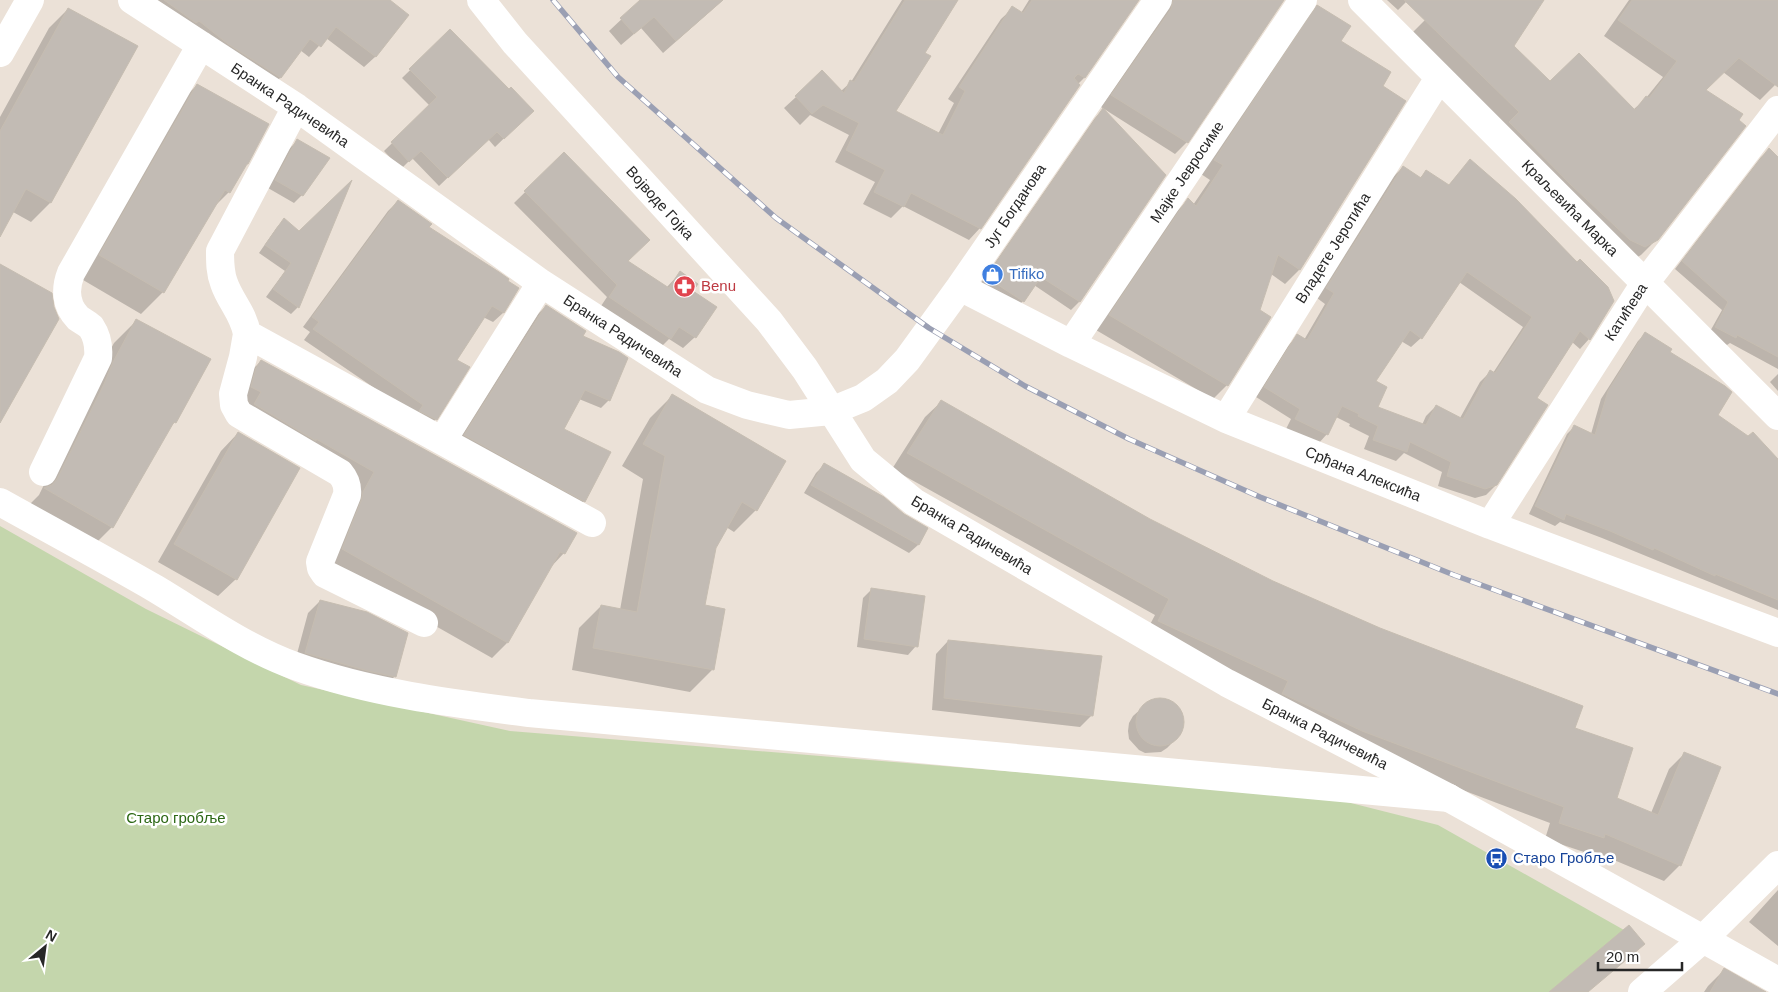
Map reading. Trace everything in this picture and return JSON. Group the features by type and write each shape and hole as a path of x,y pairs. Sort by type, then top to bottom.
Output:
{"street":[{"path":"0,53 30,0"},
{"name":"Бранка Радичевића","path":"132,0 296,106 541,283 707,390 747,405 789,415 831,411 863,460 914,502 1227,683 1449,798 1778,981"},
{"name":"Војводе Гојка","path":"481,0 515,43 769,321 805,369 831,411"},
{"name":"Југ Богданова","path":"831,411 862,398 886,381 908,360 1158,0"},
{"name":"Мајке Јевросиме","path":"1071,344 1303,0"},
{"name":"Краљевића Марка","path":"1362,0 1778,416"},
{"path":"43,472 98,358 97,342 94,333 90,326 77,317 71,308 66,286 71,273 201,45"},
{"name":"Владете Јеротића","path":"1226,418 1439,78"},
{"path":"296,106 220,251 220,267 223,282 245,324 247,334 233,394 234,405 239,414 340,473 346,482 347,495 323,555 321,568 326,574 424,623"},
{"name":"Катићева","path":"1490,525 1644,283 1778,110"},
{"path":"442,441 541,283"},
{"name":"Срђана Алексића","path":"960,287 1071,344 1226,418 1490,525 1778,633"},
{"path":"247,334 592,523"},
{"path":"0,502 154,588 257,650 295,666 352,684 438,702 528,713 1449,798"},
{"path":"1642,992 1702,939 1778,864"}],"green space":[{"name":"Старо гробље","path":"0,526 146,609 301,685 510,731 1327,797 1438,825 1624,930 1555,992 0,992"}],"building":[{"path":"164,0 390,0 409,15 376,57 336,27 321,47 310,39 281,78 228,44 199,21 196,23"},
{"path":"640,0 723,0 676,41 654,17 634,34 620,18"},
{"path":"905,0 958,0 925,53 931,56 896,111 943,135 965,91 959,87 1012,6 1023,13 1032,0 1139,0 1085,78 1078,74 1074,78 1080,85 981,229 911,193 904,207 874,192 885,170 846,150 859,123 823,105 812,114 795,96 822,70 844,93 850,80 854,82"},
{"path":"1173,0 1284,0 1188,143 1111,95 1171,9"},
{"path":"1404,0 1544,0 1514,46 1550,81 1579,53 1635,110 1646,96 1649,98 1677,61 1618,20 1632,0 1778,0 1778,87 1739,58 1706,90 1743,114 1739,120 1746,126 1658,240 1645,247 1630,240 1572,186 1509,122 1519,112"},
{"path":"1317,5 1351,26 1341,41 1391,72 1383,86 1406,101 1300,270 1278,255 1260,310 1271,317 1228,386 1109,315 1188,198 1196,206 1223,165 1214,160"},
{"path":"68,8 138,46 51,203 26,189 0,237 0,131"},
{"path":"450,29 509,89 511,87 534,111 504,139 497,132 448,178 421,151 409,162 391,142 437,97 409,69"},
{"path":"197,84 269,124 230,193 225,190 164,293 99,255"},
{"path":"1103,108 1166,175 1080,302 1041,277 1024,302 986,277"},
{"path":"297,139 330,158 303,196 275,180"},
{"path":"1769,148 1778,157 1778,357 1737,335 1736,338 1715,327 1728,302 1682,261"},
{"path":"564,152 650,240 628,261 669,288 680,271 698,284 693,291 717,307 696,338 679,327 671,339 609,297 617,285 524,191"},
{"path":"1470,159 1516,199 1577,262 1580,259 1608,287 1614,301 1590,340 1580,331 1537,398 1548,405 1497,485 1485,489 1447,476 1451,462 1410,442 1407,452 1373,440 1378,426 1342,406 1328,435 1295,419 1300,409 1264,387 1297,334 1307,340 1334,293 1326,288 1403,166 1421,178 1426,170 1449,185","holes":["1467,272 1532,317 1495,373 1490,370 1463,419 1436,405 1426,425 1378,407 1387,387 1376,381 1410,330 1422,339"]},
{"path":"352,180 299,308 273,289 291,263 265,245 284,218 299,231"},
{"path":"398,200 432,224 429,227 499,272 519,288 504,313 492,306 457,360 470,367 437,420 419,411 423,405 313,329 319,322 312,317"},
{"path":"0,264 52,293 54,307 59,319 0,423"},
{"path":"546,305 586,331 583,336 628,358 610,401 585,390 564,429 611,452 585,502 464,435"},
{"path":"136,319 211,359 176,423 174,422 113,528 44,488 52,485 57,479 113,362"},
{"path":"1645,332 1672,349 1670,352 1732,392 1718,415 1748,436 1753,432 1778,459 1778,600 1715,574 1715,576 1654,548 1653,550 1566,514 1564,520 1535,506 1574,425 1595,435 1608,391"},
{"path":"261,360 577,533 565,554 560,552 508,643 342,549 363,492 374,472 316,439 316,441 254,404 261,392 251,387 256,368"},
{"path":"672,394 786,461 757,511 742,502 716,548 705,605 725,609 714,670 593,648 601,605 637,612 665,456 643,444"},
{"path":"941,400 1150,519 1273,581 1380,628 1583,706 1575,728 1633,748 1617,798 1658,815 1684,752 1721,767 1681,866 1605,834 1604,838 1559,823 1564,807 1362,731 1282,694 1288,681 1158,621 1169,599 907,453"},
{"path":"238,432 300,468 237,580 174,544"},
{"path":"824,463 884,497 904,514 928,528 919,545 811,485"},
{"path":"871,588 925,596 918,647 864,639"},
{"path":"320,600 367,612 408,633 396,677 305,653"},
{"path":"948,640 1102,656 1093,716 944,698"},
{"path":"1155,698 1165,698 1174,702 1180,708 1184,722 1180,736 1174,742 1165,746 1155,746 1146,742 1140,736 1136,727 1136,717 1140,708 1146,702"},
{"path":"1629,925 1645,944 1588,992 1549,992"},
{"path":"1724,968 1766,992 1710,992"}],"railway":[{"path":"553,0 618,77 776,218 929,328 1025,386 1129,439 1260,497 1454,575 1778,694"}],"place":[{"name":"Tifiko","path":"993,274"},
{"name":"Benu","path":"685,286"},
{"name":"Старо Гробље","path":"1497,858"}]}
